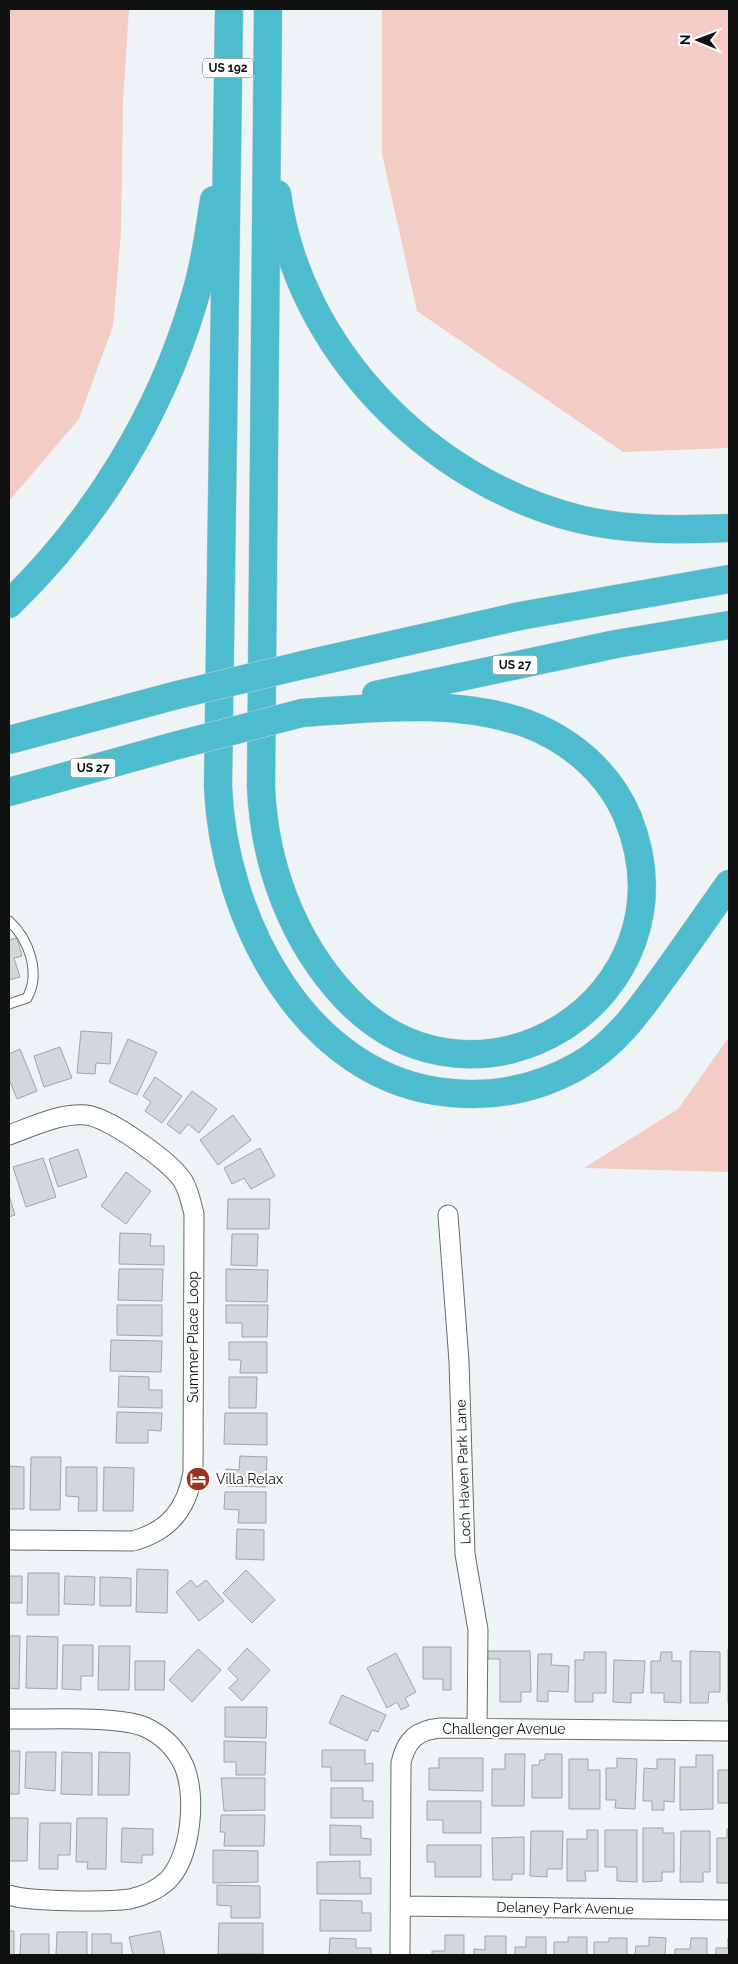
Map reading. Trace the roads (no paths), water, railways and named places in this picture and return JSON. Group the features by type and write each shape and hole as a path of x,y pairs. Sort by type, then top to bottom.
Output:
{"highway":[{"name":"US 192","path":"227,127 229,9"},
{"name":"US 192","path":"267,60 268,9"},
{"path":"267,60 279,205 295,265 322,322 340,352 359,378 382,404 435,451 461,470 516,498 548,510 579,519 637,528 665,530 729,528"},
{"path":"267,60 261,786 266,835 279,886 303,938 334,986 374,1023 412,1045 450,1054 468,1055 505,1052 525,1047 560,1031 594,1004 609,987 622,965 633,940 640,912 642,885 640,859 634,833 624,809 611,788 593,766 575,749 552,735 510,719 471,710 406,707 302,713"},
{"path":"9,604 69,538 101,494 131,447 160,390 184,330 194,298 227,127"},
{"path":"227,127 219,804 228,860 239,898 258,944 279,979 304,1012 327,1036 362,1064 386,1077 410,1086 446,1093 490,1094 513,1090 558,1076 580,1065 602,1049 645,1002 729,884"},
{"path":"9,740 177,695 520,616 729,579"},
{"name":"US 27","path":"9,792 302,713 533,661 729,625"}],"street":[{"name":"Summer Place Loop","path":"9,1135 58,1118 73,1115 102,1118 114,1124 175,1170 192,1202 194,1234 193,1472 188,1494 178,1513 159,1530 133,1541 9,1540"},
{"name":"Loch Haven Park Lane","path":"448,1215 459,1360 465,1554 478,1630 477,1728"},
{"path":"9,1719 118,1721 143,1726 166,1740 177,1753 184,1768 189,1797 189,1831 182,1860 167,1881 144,1895 118,1900 26,1899 9,1895"},
{"name":"Challenger Avenue","path":"400,1955 401,1763 406,1746 416,1734 430,1728 729,1731"},
{"name":"Delaney Park Avenue","path":"401,1906 729,1910"}],"lane":[{"path":"9,921 18,930 26,944 30,958 33,988 27,998 9,1004"}],"place":[{"name":"Villa Relax","path":"198,1479"}]}
